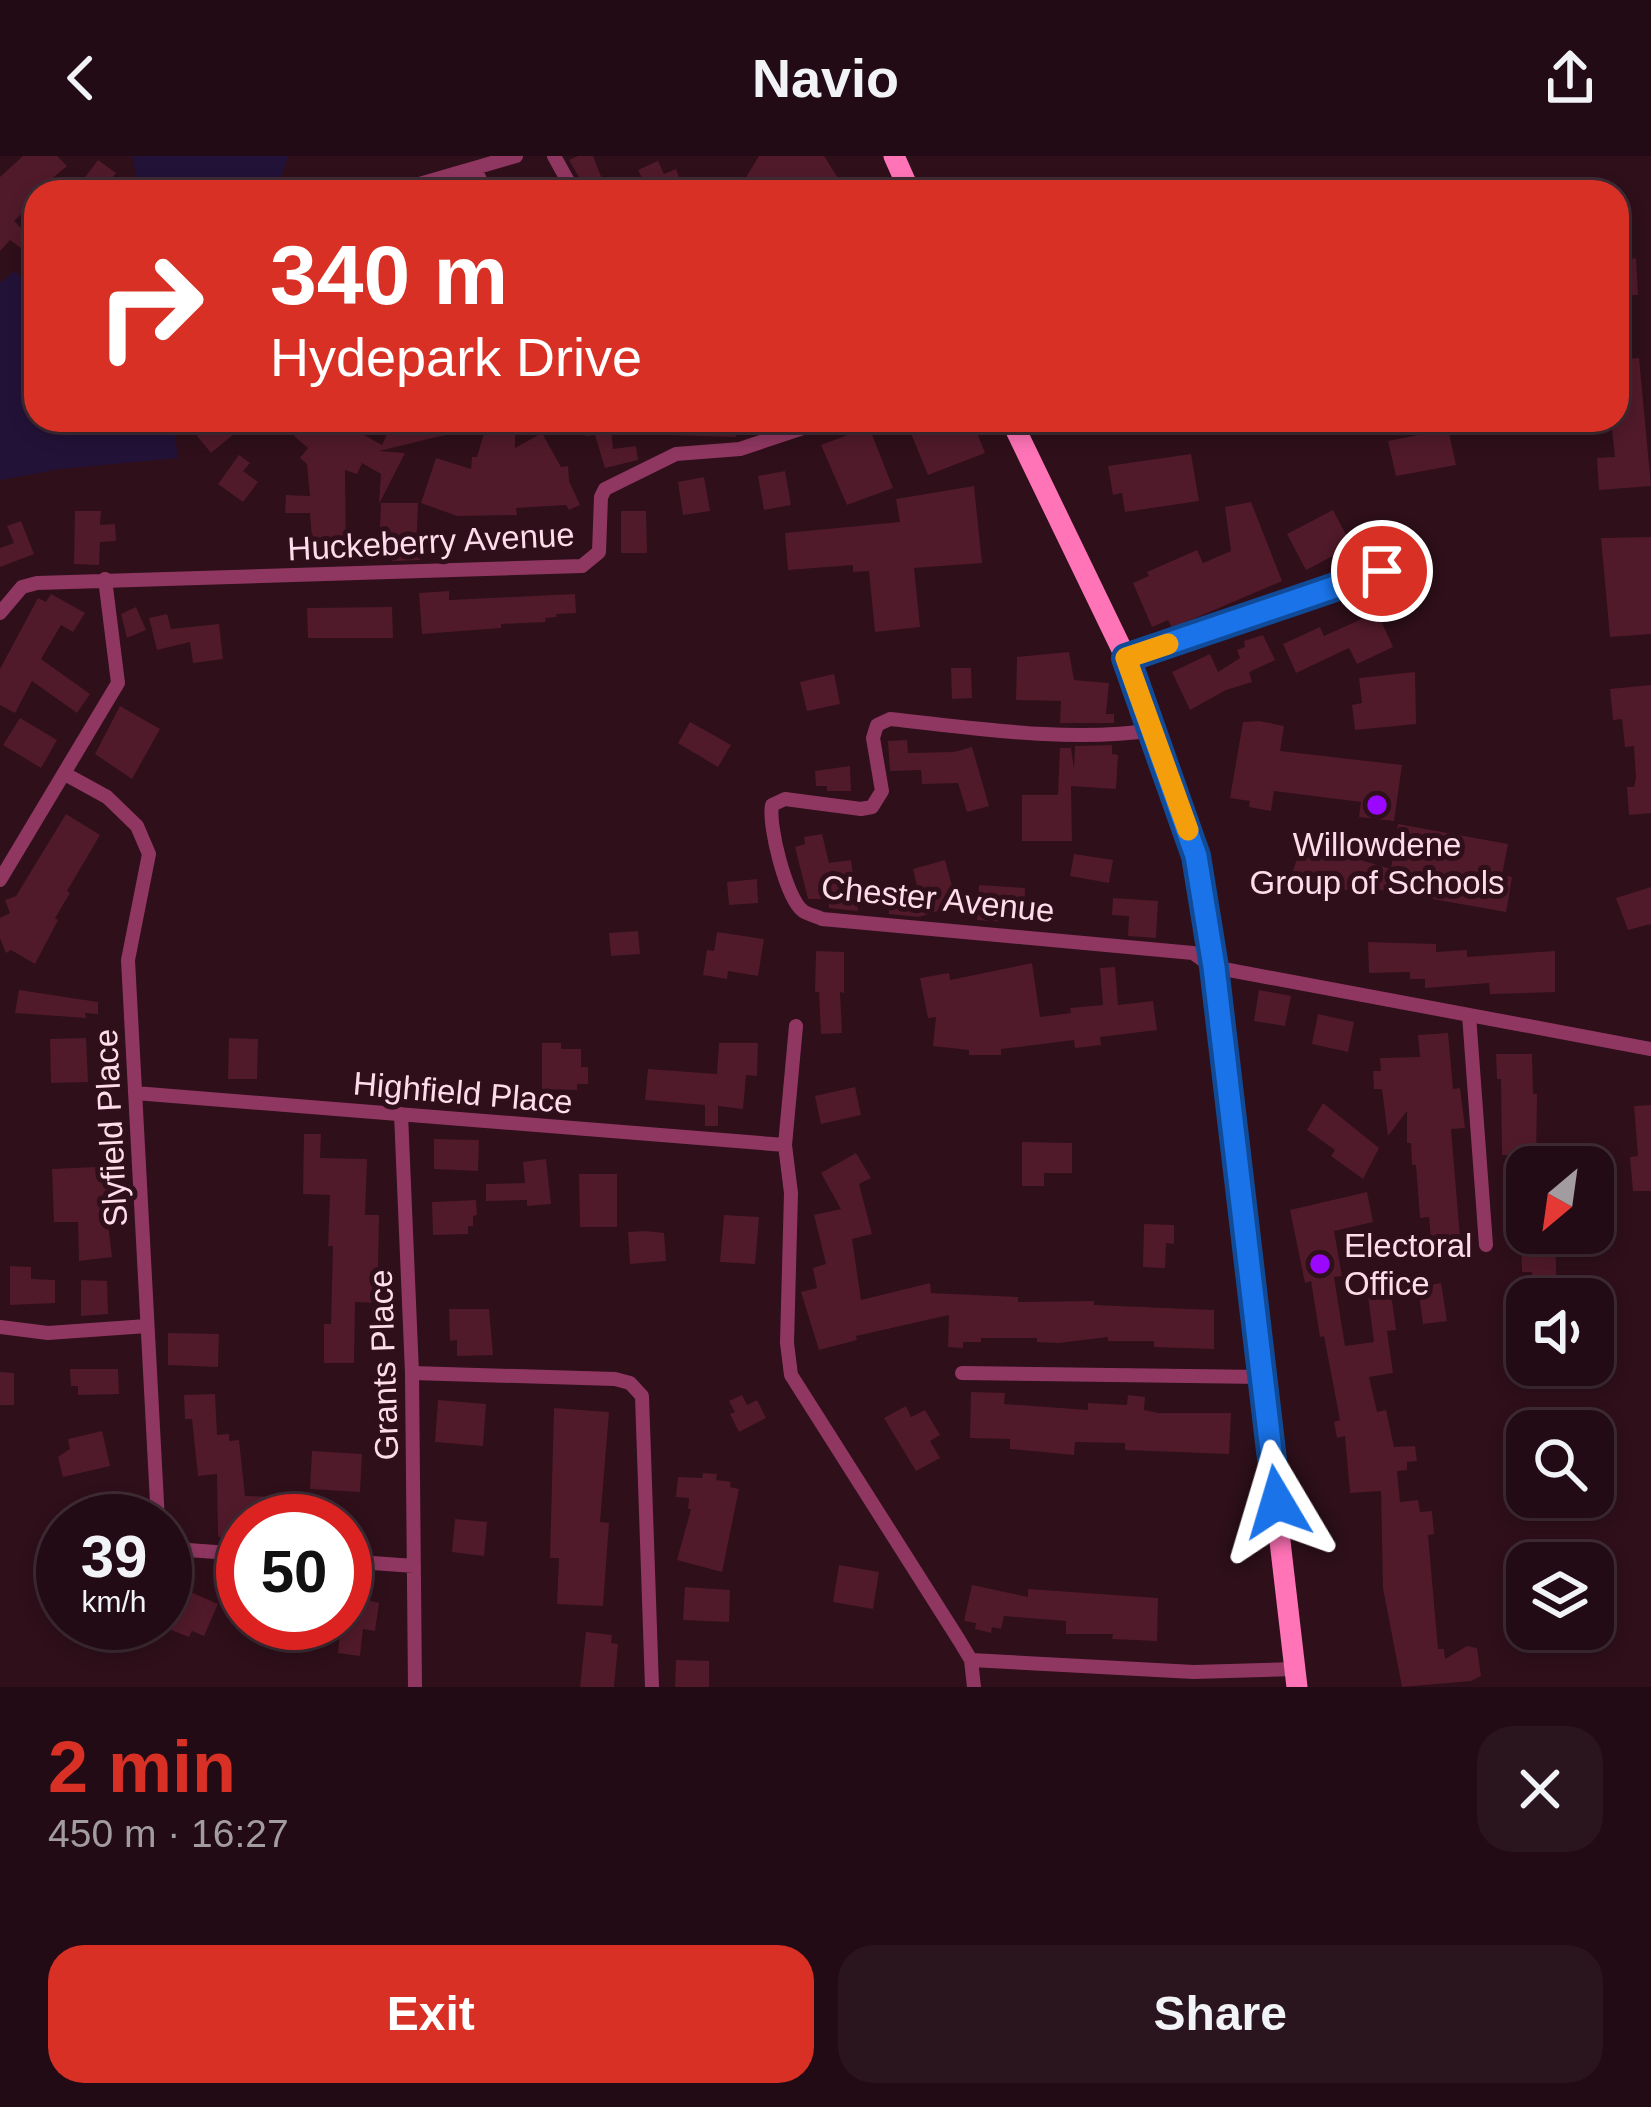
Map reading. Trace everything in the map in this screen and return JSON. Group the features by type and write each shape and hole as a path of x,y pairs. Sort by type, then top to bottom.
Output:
{"main road":[{"path":"1017,432 1126,658 1196,856 1214,967 1297,1678"}],"street":[{"path":"457,180 516,156"},
{"path":"475,169 480,180"},
{"name":"Huckeberry Avenue","path":"0,613 22,587 104,579 582,566 599,552 605,489 676,454 740,449 791,432"},
{"path":"1126,658 1382,571"},
{"path":"0,880 118,683 104,579"},
{"name":"Chester Avenue","path":"1155,730 1118,736 890,719 877,725 873,738 882,791 872,807 785,799 772,805 770,819 791,896 803,911 822,919 1193,953 1214,967"},
{"name":"Slyfield Place","path":"65,774 106,797 137,826 149,854 128,960 156,1494"},
{"path":"1214,967 1651,1049"},
{"path":"1469,1015 1486,1245"},
{"path":"796,1026 785,1145 790,1178 787,1343 791,1376 971,1660 974,1687"},
{"name":"Highfield Place","path":"135,1093 785,1145"},
{"name":"Grants Place","path":"401,1114 412,1373 415,1687"},
{"path":"0,1328 48,1333 147,1326"},
{"path":"962,1372 1263,1377"},
{"path":"412,1373 615,1378 642,1396 652,1687"},
{"path":"372,1563 414,1565"},
{"path":"971,1660 1194,1679 1297,1678"}],"shaded area":[{"path":"132,156 288,156 280,180 137,180"},
{"path":"15,271 24,280 24,432 175,432 178,458 0,480 0,283"}],"building":[{"path":"23,156 57,156 67,166 50,180 24,180 24,211 14,221 24,231 24,250 10,240 0,251 0,177"},
{"path":"593,156 602,179 581,180 569,160"},
{"path":"759,156 824,156 838,178 834,180 744,180"},
{"path":"98,160 116,173 110,180 83,180"},
{"path":"658,161 664,174 676,169 680,180 643,180 638,170"},
{"path":"1629,238 1630,259 1636,258 1638,295 1629,295"},
{"path":"1639,358 1651,486 1599,490 1597,458 1615,457 1612,432 1629,432 1629,359"},
{"path":"202,432 236,432 211,453 197,436"},
{"path":"297,432 359,432 382,445 388,432 449,434 379,451 405,453 379,504 381,474 362,463 357,474 345,470 346,551 313,553 310,513 285,513 286,495 310,496 307,464 300,458 308,448 294,436"},
{"path":"484,432 515,432 515,448 542,433 561,467 568,466 580,505 569,510 566,505 516,508 517,515 457,516 421,503 436,458 471,469 472,457 477,457"},
{"path":"584,432 611,432 613,449 636,446 638,460 605,468 595,435 585,436"},
{"path":"736,432 736,437 669,435"},
{"path":"856,432 871,432 893,488 847,505 821,445"},
{"path":"910,432 977,432 985,453 928,475"},
{"path":"1449,432 1456,465 1396,476 1388,441"},
{"path":"1191,454 1199,501 1125,512 1122,493 1113,495 1108,466"},
{"path":"239,455 250,463 243,471 258,482 243,502 218,484"},
{"path":"785,471 791,505 764,510 758,476"},
{"path":"704,477 710,511 683,515 678,482"},
{"path":"974,486 982,563 914,568 920,627 875,632 869,571 853,572 853,565 788,570 785,533 900,522 896,499"},
{"path":"1251,502 1282,581 1172,628 1168,620 1152,627 1133,583 1197,550 1203,563 1231,551 1225,507"},
{"path":"381,503 418,503 416,552 420,551 420,560 392,561 391,549 379,549"},
{"path":"1333,510 1352,546 1306,570 1287,534"},
{"path":"75,511 101,511 100,525 115,524 116,541 100,542 99,565 74,564"},
{"path":"621,511 646,511 647,553 621,553"},
{"path":"21,521 34,554 0,567 0,548 14,543 7,526"},
{"path":"1651,537 1651,634 1610,637 1601,538"},
{"path":"449,591 449,600 575,594 576,613 556,614 545,618 546,622 422,634 419,593"},
{"path":"51,594 85,613 73,632 61,625 41,659 90,694 77,713 32,681 15,713 0,705 0,669 38,598 46,602"},
{"path":"136,607 146,630 127,638 121,614"},
{"path":"392,607 393,638 308,638 307,608"},
{"path":"1377,612 1393,647 1357,664 1349,648 1296,673 1283,644 1320,627 1324,636"},
{"path":"167,614 171,629 219,624 223,659 193,663 190,642 157,650 149,618"},
{"path":"1263,635 1275,660 1249,672 1252,682 1190,710 1172,672 1210,654 1218,672 1240,658 1237,650 1245,647 1244,641"},
{"path":"1069,652 1074,680 1109,683 1106,714 1114,714 1114,723 1060,723 1061,701 1016,700 1017,657"},
{"path":"951,668 971,668 972,698 952,699"},
{"path":"1415,672 1416,724 1355,730 1352,705 1362,703 1359,678"},
{"path":"834,674 840,704 807,711 800,682"},
{"path":"1651,685 1651,813 1629,815 1627,787 1634,787 1636,778 1634,746 1625,747 1622,719 1613,720 1610,689"},
{"path":"120,706 160,729 132,779 95,754"},
{"path":"20,718 57,740 41,768 3,745"},
{"path":"690,722 731,745 718,767 678,743"},
{"path":"1243,722 1284,726 1280,751 1402,765 1394,821 1359,817 1361,802 1274,791 1271,811 1230,798"},
{"path":"907,740 908,753 972,747 989,806 967,812 958,783 922,784 921,770 890,771 888,741"},
{"path":"1112,745 1112,754 1118,755 1116,789 1071,786 1072,841 1022,841 1022,795 1058,795 1060,748 1071,748 1074,769 1075,746"},
{"path":"850,766 851,791 816,786 815,771"},
{"path":"66,814 100,835 67,891 35,964 11,950 6,953 0,918 10,913 5,900 16,896"},
{"path":"1398,824 1508,844 1502,875 1512,877 1506,912 1370,888 1367,896 1292,874 1302,843 1391,869"},
{"path":"822,834 829,863 851,860 858,911 829,908 829,899 808,899 795,847 805,844 804,837"},
{"path":"1074,854 1113,860 1109,883 1070,876"},
{"path":"945,860 957,905 919,917 889,914 888,897 919,894 913,869"},
{"path":"757,879 758,903 729,905 727,882"},
{"path":"979,885 1025,888 1024,917 1007,916 1006,922 977,920"},
{"path":"1651,887 1651,924 1628,930 1616,898"},
{"path":"1113,898 1158,901 1156,938 1128,936 1129,916 1112,915"},
{"path":"638,931 640,954 611,956 609,933"},
{"path":"717,932 764,939 758,976 728,971 727,979 703,975 707,950 714,951"},
{"path":"1368,942 1436,944 1436,952 1467,950 1467,957 1555,951 1555,992 1490,994 1489,983 1425,988 1425,979 1410,979 1410,972 1369,973"},
{"path":"816,951 844,952 842,1033 821,1034"},
{"path":"1032,963 1040,1017 1103,1005 1100,968 1115,967 1118,1005 1153,1001 1157,1030 1100,1037 1101,1045 1075,1048 1074,1040 1001,1049 1001,1055 969,1055 969,1050 933,1046 936,1017 928,1018 920,978 949,973 950,980"},
{"path":"19,990 98,1002 98,1014 85,1013 86,1018 15,1013"},
{"path":"1259,990 1291,996 1285,1026 1254,1021"},
{"path":"1318,1014 1354,1022 1348,1052 1312,1044"},
{"path":"1448,1033 1453,1089 1460,1088 1465,1128 1451,1129 1460,1237 1431,1240 1429,1217 1420,1218 1416,1165 1412,1165 1411,1143 1407,1143 1407,1111 1388,1136 1382,1089 1374,1089 1373,1071 1381,1071 1380,1058 1420,1057 1418,1035"},
{"path":"86,1038 88,1082 51,1083 50,1039"},
{"path":"229,1038 258,1039 257,1079 228,1079"},
{"path":"542,1043 581,1049 588,1084 577,1084 577,1090 542,1089"},
{"path":"719,1043 758,1043 757,1076 746,1075 743,1109 718,1106 718,1126 705,1126 705,1105 645,1100 648,1069 717,1074"},
{"path":"1496,1054 1532,1054 1536,1146 1506,1146 1506,1155 1502,1155 1501,1079 1497,1079"},
{"path":"855,1087 861,1115 821,1124 815,1096"},
{"path":"1323,1103 1379,1148 1363,1179 1331,1156 1335,1150 1307,1130"},
{"path":"1651,1105 1651,1191 1633,1191 1630,1157 1638,1156 1634,1106"},
{"path":"304,1134 321,1134 320,1158 367,1159 365,1215 379,1215 382,1303 355,1302 354,1363 324,1363 324,1324 331,1324 330,1195 303,1194"},
{"path":"434,1139 479,1140 478,1171 434,1169"},
{"path":"1022,1142 1072,1143 1072,1173 1044,1173 1044,1186 1022,1186"},
{"path":"856,1153 871,1178 859,1184 872,1234 852,1239 861,1300 930,1283 931,1293 1018,1297 1018,1302 1094,1301 1094,1305 1214,1310 1214,1349 1154,1347 1154,1341 1108,1341 1108,1337 1058,1343 1037,1342 1037,1338 981,1338 981,1342 963,1342 963,1348 948,1347 949,1315 856,1336 857,1340 819,1350 801,1292 817,1288 813,1268 826,1264 814,1215 841,1209 821,1173"},
{"path":"546,1159 551,1204 486,1201 486,1184 525,1183 523,1162"},
{"path":"118,1166 120,1206 106,1207 112,1257 79,1261 78,1222 54,1222 52,1169"},
{"path":"579,1174 617,1174 617,1227 580,1227"},
{"path":"1367,1192 1373,1222 1334,1231 1342,1276 1334,1277 1345,1346 1374,1342 1368,1296 1391,1293 1396,1330 1387,1331 1393,1373 1369,1377 1377,1412 1386,1410 1394,1447 1415,1446 1417,1461 1397,1471 1400,1502 1418,1500 1420,1512 1432,1511 1434,1534 1428,1535 1438,1649 1444,1649 1445,1659 1467,1646 1477,1648 1481,1676 1471,1681 1402,1687 1383,1588 1381,1491 1350,1493 1345,1436 1337,1438 1334,1422 1340,1420 1324,1336 1320,1337 1311,1281 1305,1283 1290,1210"},
{"path":"476,1200 477,1215 468,1234 433,1235 432,1202"},
{"path":"724,1215 759,1217 755,1264 720,1262"},
{"path":"1144,1224 1174,1225 1174,1244 1166,1243 1165,1268 1143,1267"},
{"path":"628,1232 664,1233 666,1261 630,1264"},
{"path":"1521,1254 1556,1254 1556,1278 1532,1278 1532,1272 1522,1272"},
{"path":"10,1266 31,1267 31,1279 55,1280 55,1303 10,1305"},
{"path":"81,1280 107,1281 108,1314 81,1316"},
{"path":"1441,1283 1447,1321 1423,1324 1418,1287"},
{"path":"449,1309 489,1309 493,1355 457,1356 457,1340 450,1341"},
{"path":"168,1333 219,1334 218,1367 168,1365"},
{"path":"70,1369 118,1369 119,1394 78,1395 78,1386 71,1386"},
{"path":"0,1372 14,1373 14,1405 0,1405"},
{"path":"971,1392 1005,1393 1004,1404 1088,1410 1088,1403 1127,1405 1128,1395 1145,1397 1144,1410 1158,1413 1231,1413 1229,1454 1125,1450 1125,1443 1075,1442 1074,1455 1010,1449 1010,1439 970,1438"},
{"path":"215,1394 217,1435 229,1434 229,1441 239,1440 245,1494 217,1494 217,1474 198,1476 192,1419 185,1419 184,1395"},
{"path":"742,1395 747,1405 757,1400 766,1418 739,1432 729,1401"},
{"path":"438,1400 486,1404 483,1446 435,1442"},
{"path":"906,1406 911,1417 925,1410 940,1435 930,1441 940,1458 916,1471 884,1418"},
{"path":"554,1408 609,1412 600,1522 609,1523 603,1606 557,1604 559,1558 550,1558"},
{"path":"102,1431 110,1466 63,1477 58,1457 70,1449 68,1439"},
{"path":"312,1451 362,1454 360,1492 310,1489"},
{"path":"703,1473 717,1474 716,1480 731,1482 730,1487 739,1489 722,1572 677,1560 691,1509 689,1498 676,1497 678,1477 702,1478"},
{"path":"455,1519 487,1522 484,1556 452,1552"},
{"path":"839,1565 879,1572 873,1609 833,1602"},
{"path":"972,1585 1028,1597 1028,1589 1158,1598 1157,1641 1112,1639 1113,1634 1066,1634 1066,1621 1004,1616 1001,1629 992,1627 991,1633 975,1629 976,1623 964,1621"},
{"path":"685,1587 730,1590 729,1622 683,1620"},
{"path":"192,1593 216,1603 204,1636 192,1631"},
{"path":"372,1601 379,1603 372,1630"},
{"path":"586,1632 612,1635 611,1643 618,1644 614,1687 580,1687"},
{"path":"338,1650 361,1650 360,1656"},
{"path":"676,1660 709,1661 709,1687 675,1687"}],"slow traffic":[{"path":"1168,644 1126,658 1188,830"}],"place":[{"name":"Willowdene Group of Schools","path":"1377,805"},
{"name":"Electoral Office","path":"1320,1264"}],"route":[{"path":"1277,1502 1214,967 1196,856 1126,658 1382,571"}]}
